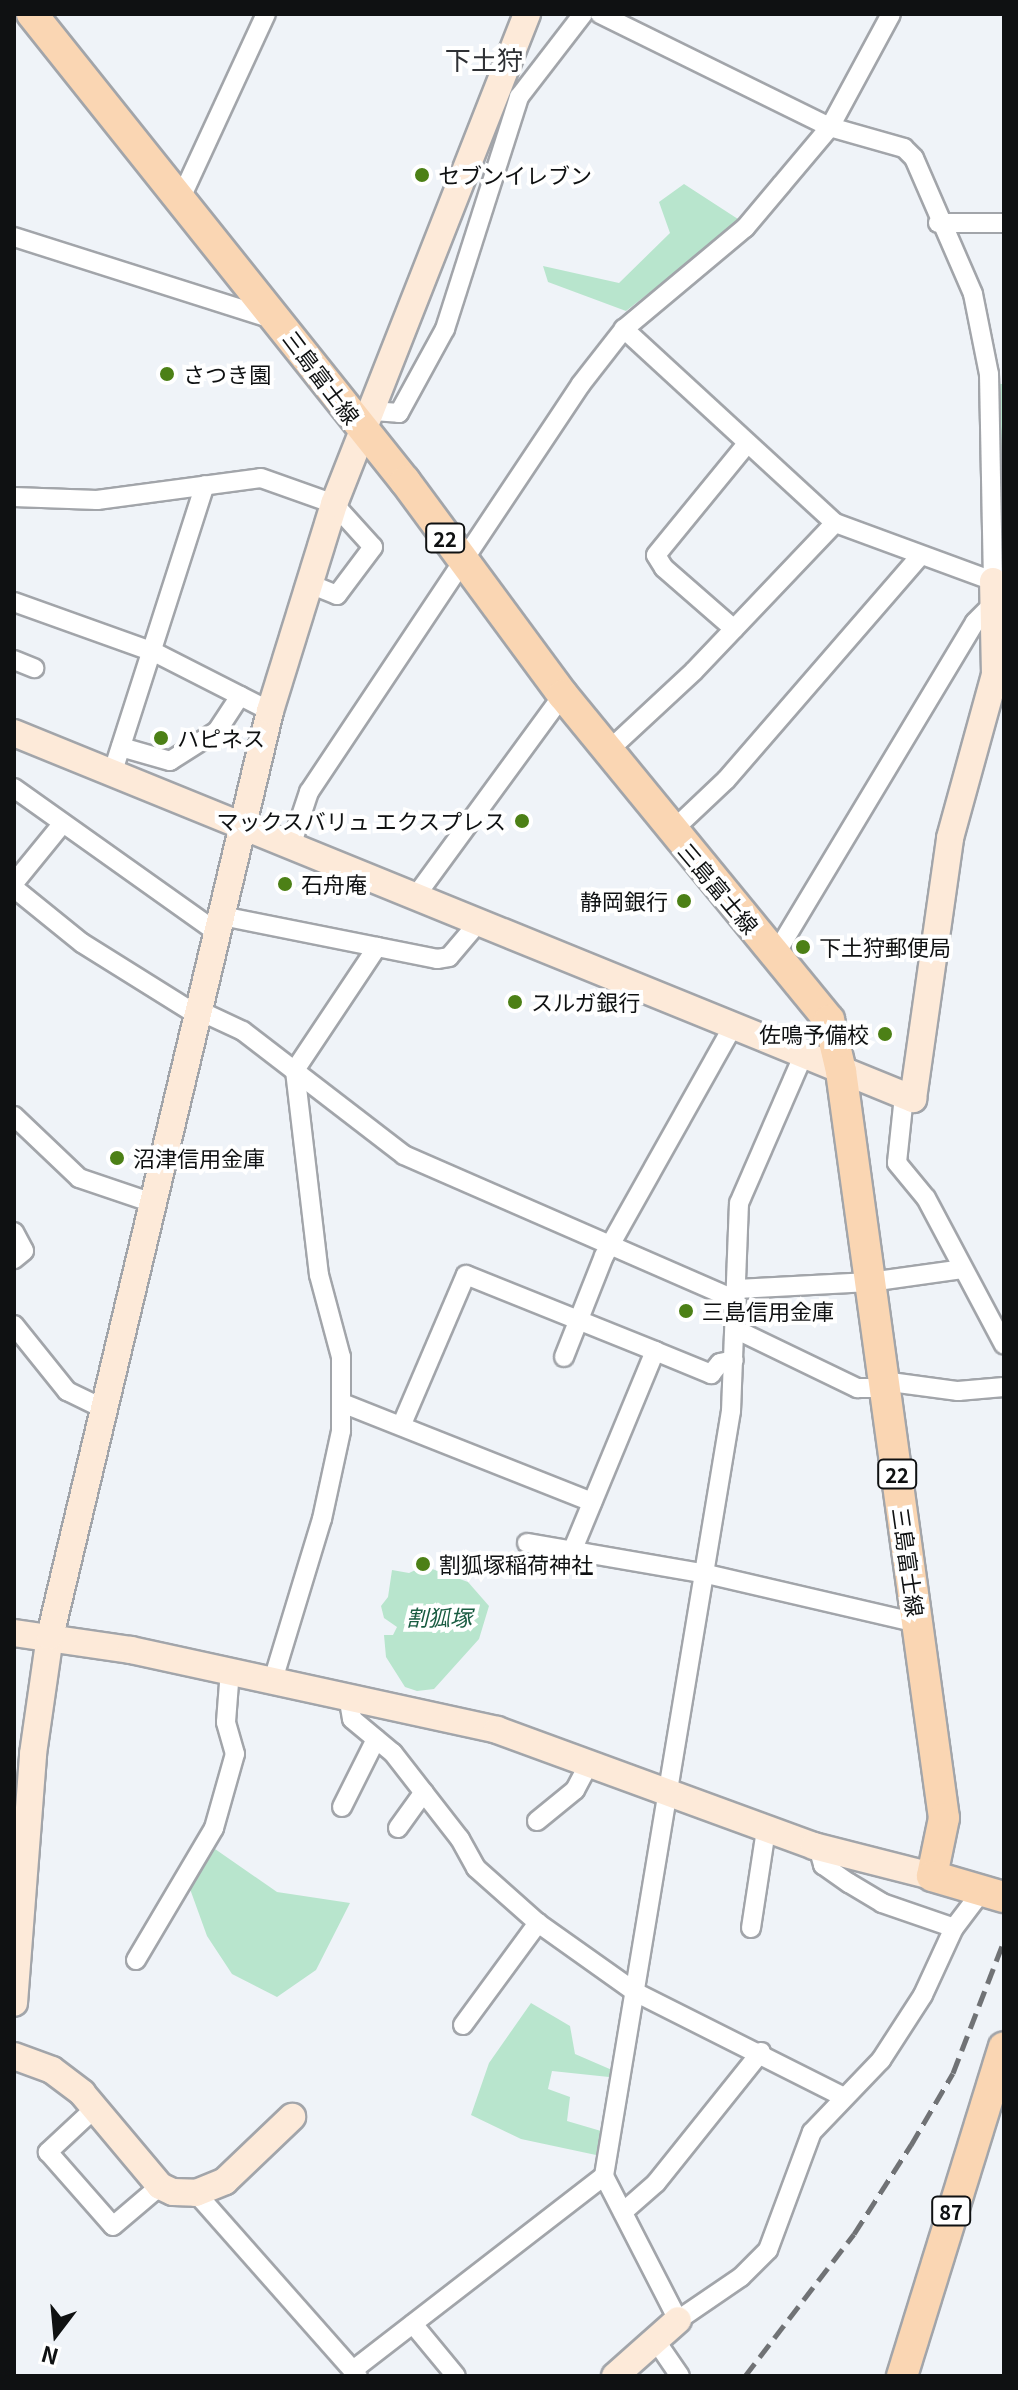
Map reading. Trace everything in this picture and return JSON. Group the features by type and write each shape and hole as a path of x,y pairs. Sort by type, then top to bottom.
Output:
{"main road":[{"name":"三島富士線","path":"32,14 179,202 278,321 368,422 460,559 563,695 829,1020 841,1071 944,1818 932,1876"},
{"path":"932,1876 993,1894"},
{"name":"87","path":"902,2376 1004,2047"}],"street":[{"path":"179,202 266,14"},
{"path":"14,2003 33,1754 50,1636 270,711 334,504 527,14"},
{"path":"368,422 399,413 445,329 519,97 583,14"},
{"path":"117,759 244,825 477,924 913,1099 950,838 995,675 996,374 973,294 938,223 923,171 904,148 830,127 600,14"},
{"path":"292,843 309,792 460,559 624,329 745,228 830,127 891,14"},
{"path":"938,223 1004,223"},
{"path":"14,237 278,321"},
{"path":"624,329 835,523 995,591"},
{"path":"734,629 664,568 656,555 747,444"},
{"path":"14,497 97,500 261,478 334,504 373,551 337,595 308,583"},
{"path":"117,759 154,652 205,485"},
{"path":"608,751 734,629 835,523"},
{"path":"672,831 726,780 918,558"},
{"path":"775,955 995,591"},
{"path":"14,602 154,652 270,711"},
{"path":"14,660 34,668"},
{"path":"415,897 563,695"},
{"path":"14,733 117,759 170,761 217,731 240,696"},
{"path":"14,788 220,924 449,957 477,924"},
{"path":"63,823 14,885 82,943 199,1014 243,1031 404,1155 610,1245 737,1294 870,1282 962,1269"},
{"path":"273,1680 322,1519 342,1403 341,1357 319,1275 295,1070 377,947"},
{"path":"564,1357 610,1245 732,1028"},
{"path":"678,2320 604,2176 707,1574 734,1360 739,1203 803,1056"},
{"path":"904,1096 897,1163 926,1198 1004,1345"},
{"path":"14,1116 79,1178 153,1203"},
{"path":"14,1232 24,1251 14,1259"},
{"path":"402,1424 466,1275 579,1318 711,1374 720,1363 734,1360"},
{"path":"14,1325 67,1391 104,1409"},
{"path":"735,1329 857,1388 884,1384 958,1391 1004,1387"},
{"path":"573,1549 655,1351"},
{"path":"342,1403 402,1424 592,1502"},
{"path":"527,1543 707,1574 918,1623"},
{"path":"14,1633 50,1636 230,1670 497,1730 670,1789 766,1830 818,1847 932,1876"},
{"path":"136,1960 214,1828 235,1754 226,1722 230,1670"},
{"path":"348,1696 352,1719 376,1739 424,1792 476,1868 538,1923 635,1992 761,2052 844,2097"},
{"path":"342,1807 376,1739"},
{"path":"537,1821 575,1790 590,1762"},
{"path":"398,1828 424,1792"},
{"path":"751,1928 766,1830"},
{"path":"818,1847 823,1865 882,1903 954,1928"},
{"path":"615,2376 678,2320 741,2277 768,2250 812,2132 881,2060 923,1995 954,1928 993,1894"},
{"path":"463,2025 538,1923"},
{"path":"623,2212 656,2183 761,2052"},
{"path":"14,2056 52,2070 82,2093 93,2110 160,2186 196,2193 225,2181 292,2117"},
{"path":"93,2110 48,2152 113,2226 160,2186"},
{"path":"196,2193 356,2373 413,2324 604,2176"},
{"path":"413,2324 456,2376"},
{"path":"656,2341 680,2376"}],"green space":[{"path":"684,184 741,221 626,311 548,282 543,266 619,283 670,233 659,202"},
{"path":"995,384 1004,384 1004,685"},
{"name":"割狐塚","path":"424,1566 468,1582 489,1606 479,1639 434,1689 417,1691 405,1687 386,1657 384,1635 393,1635 397,1627 384,1618 381,1606 388,1597 392,1570 409,1573"},
{"path":"215,1849 277,1892 350,1903 316,1970 277,1997 232,1974 207,1936 190,1889"},
{"path":"531,2003 570,2026 575,2054 612,2070 609,2077 552,2071 548,2089 570,2097 567,2121 601,2131 596,2155 521,2139 471,2115 489,2063"}],"railway":[{"path":"745,2376 854,2234 911,2145 953,2073 1004,1941"}],"place":[{"name":"セブンイレブン","path":"422,175"},
{"name":"さつき園","path":"167,374"},
{"name":"ハピネス","path":"161,738"},
{"name":"マックスバリュ エクスプレス","path":"522,821"},
{"name":"石舟庵","path":"285,884"},
{"name":"静岡銀行","path":"684,901"},
{"name":"下土狩郵便局","path":"803,947"},
{"name":"スルガ銀行","path":"515,1002"},
{"name":"佐鳴予備校","path":"885,1034"},
{"name":"沼津信用金庫","path":"117,1158"},
{"name":"三島信用金庫","path":"686,1311"},
{"name":"割狐塚稲荷神社","path":"423,1564"}],"district":[{"name":"下土狩","path":"484,59"}]}
